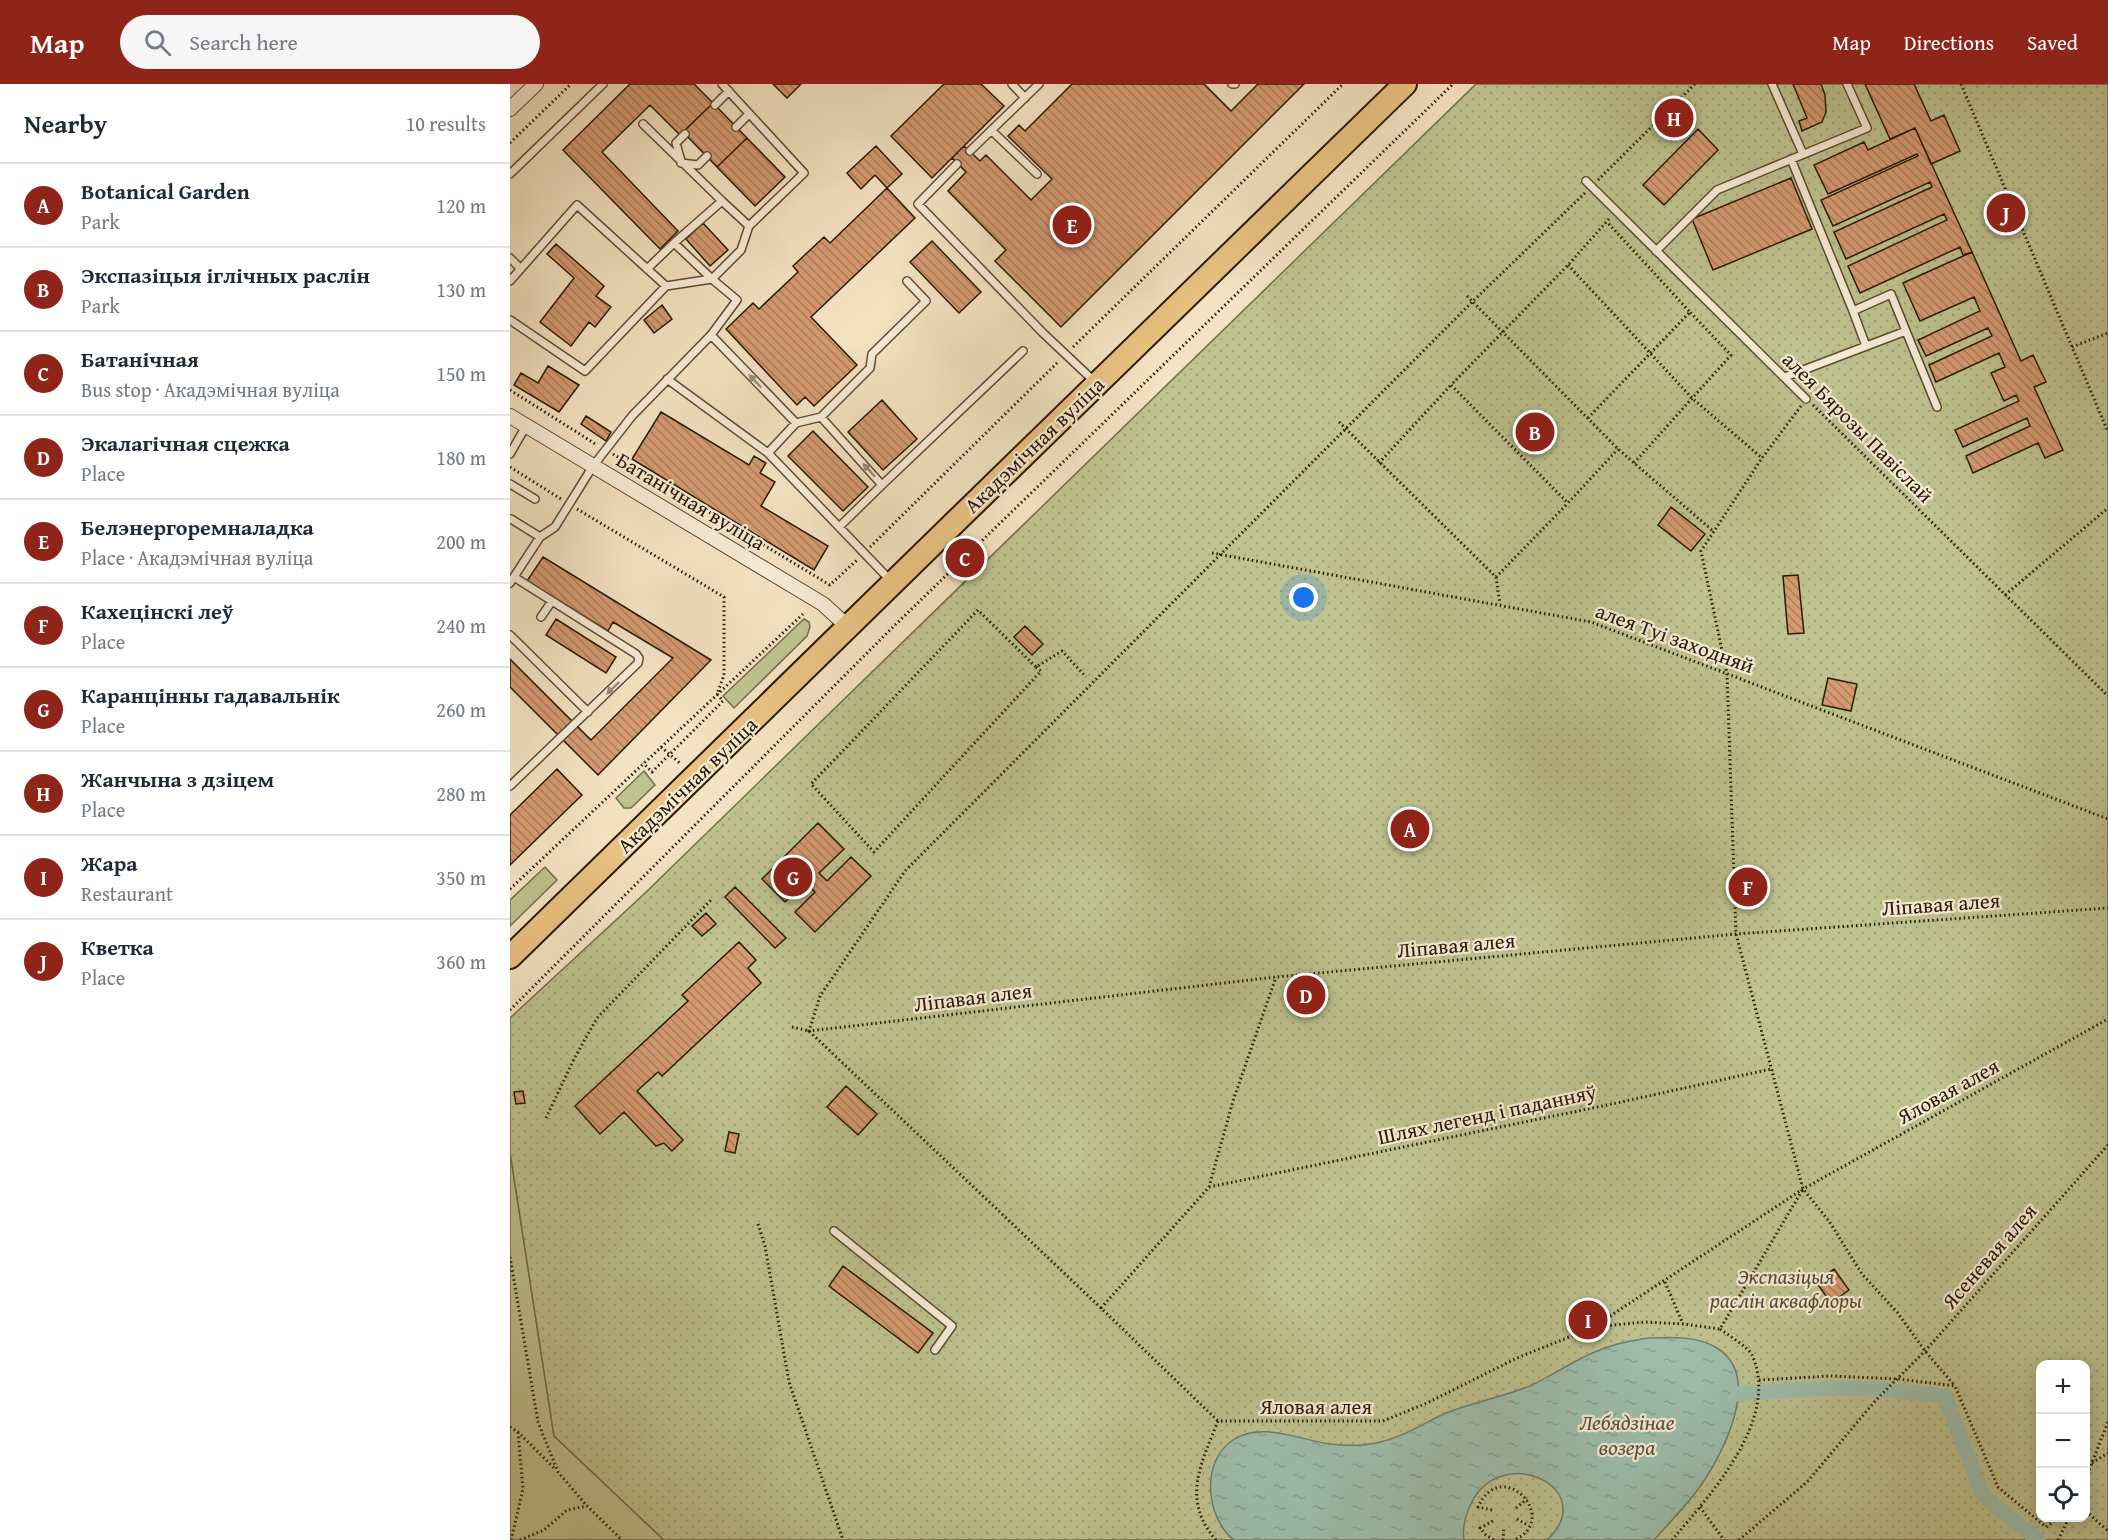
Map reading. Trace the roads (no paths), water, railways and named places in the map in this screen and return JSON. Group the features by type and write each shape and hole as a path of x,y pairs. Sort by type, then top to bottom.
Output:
{"main road":[{"name":"Акадэмічная вуліца","path":"510,957 1405,84"}],"street":[{"path":"510,109 536,84"},
{"name":"Батанічная вуліца","path":"510,416 823,604 847,626"}],"lane":[{"path":"510,174 603,84"},
{"path":"510,320 585,371 666,286 712,279 741,250 749,226 804,173 722,84"},
{"path":"1012,84 1025,98"},
{"path":"970,151 1039,84"},
{"path":"1772,84 1803,154"},
{"path":"1656,250 1717,190 1867,128 1847,84"},
{"path":"715,105 729,91"},
{"path":"736,127 749,114"},
{"path":"643,124 749,226"},
{"path":"992,131 1037,174"},
{"path":"681,163 676,143 685,134"},
{"path":"681,163 698,165 707,156"},
{"path":"1791,159 1866,346"},
{"path":"957,164 918,204 1097,384"},
{"name":"алея Бярозы Павіслай","path":"1588,184 1806,399"},
{"path":"647,269 722,201"},
{"path":"510,281 577,205 666,286"},
{"path":"510,786 638,663 639,658 636,654 552,601 512,580 540,537 555,527 593,466 607,451 632,416 711,335 737,300 674,243"},
{"path":"510,258 520,268"},
{"path":"768,453 796,423 821,417 870,368 872,354 926,301 907,281"},
{"path":"1853,311 1891,294 1937,407"},
{"path":"1785,377 1906,331"},
{"path":"711,335 796,423"},
{"path":"839,526 1023,351"},
{"path":"667,379 768,453 892,582"},
{"path":"821,417 882,484"},
{"path":"510,454 526,426"},
{"path":"510,484 535,499"},
{"path":"511,519 540,537"},
{"path":"541,617 552,601"},
{"path":"510,635 588,712"},
{"path":"834,1231 952,1326 934,1350"}],"water":[{"name":"Лебядзінае возера","path":"1649,1338 1693,1339 1717,1348 1731,1361 1737,1377 1738,1396 1727,1437 1708,1474 1689,1501 1654,1540 1547,1540 1561,1521 1562,1504 1555,1489 1541,1479 1522,1474 1503,1476 1485,1485 1467,1513 1464,1540 1234,1540 1217,1518 1211,1490 1211,1476 1215,1462 1222,1450 1233,1440 1244,1435 1256,1432 1281,1433 1342,1445 1361,1445 1389,1440 1446,1413 1532,1385 1597,1351"}],"waterway":[{"path":"1738,1394 1831,1388 1875,1389 1945,1396 1983,1496 2038,1540"}],"place":[{"name":"Жанчына з дзіцем","path":"1674,118"},
{"name":"Кветка","path":"2006,213"},
{"name":"Белэнергоремналадка","path":"1072,225"},
{"name":"Экспазіцыя іглічных раслін","path":"1535,432"},
{"name":"Батанічная","path":"965,558"},
{"name":"Botanical Garden","path":"1410,829"},
{"name":"Каранцінны гадавальнік","path":"793,877"},
{"name":"Кахецінскі леў","path":"1748,887"},
{"name":"Экалагічная сцежка","path":"1306,995"},
{"name":"Жара","path":"1588,1320"}],"park label":[{"name":"Экспазіцыя раслін аквафлоры","path":"1786,1288"}]}
